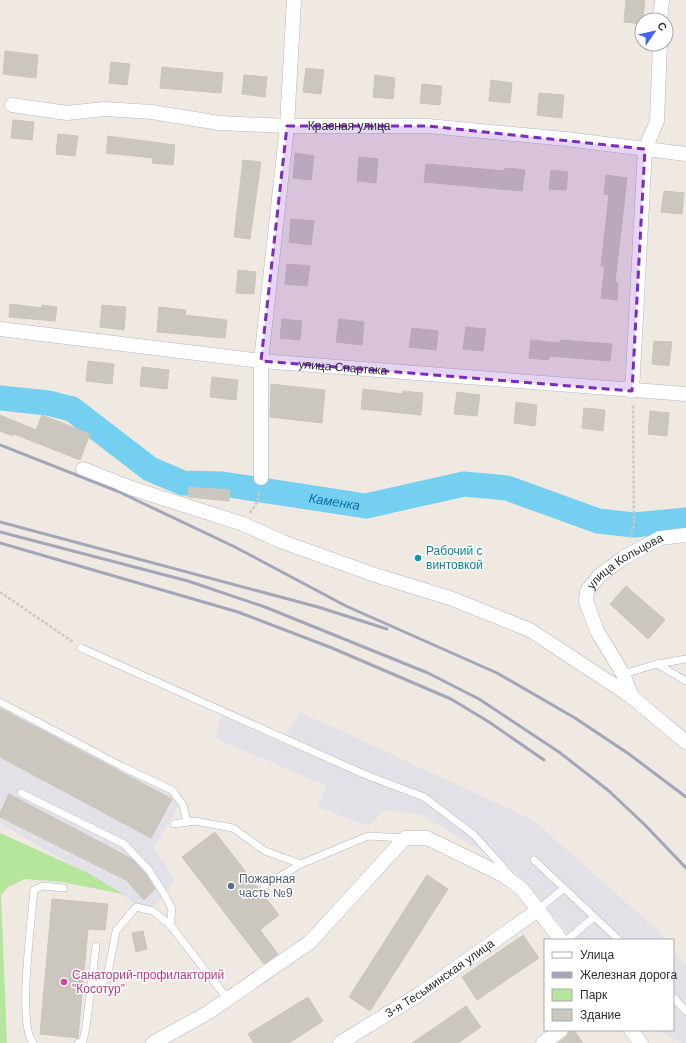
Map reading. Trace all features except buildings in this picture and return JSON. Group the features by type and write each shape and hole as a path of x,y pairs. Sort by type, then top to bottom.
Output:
{"street":[{"path":"261,478 261,361 287,126 294,0"},
{"path":"661,12 662,0"},
{"path":"632,391 645,149 657,121 660,52"},
{"name":"Красная улица","path":"12,105 67,113 104,109 152,112 219,123 287,126 428,126 558,138 686,154"},
{"name":"улица Спартака","path":"0,329 261,361 686,394"},
{"path":"83,469 131,488 243,524 290,545 375,576 450,598 530,630 632,696"},
{"name":"улица Кольцова","path":"686,535 660,538 624,558 599,576 587,591 586,601 597,631 623,674 632,696 686,742"},
{"path":"153,1043 209,1012 227,998 310,942 405,838 427,838 503,874 522,889 561,939"},
{"name":"3-я Тесьминская улица","path":"340,1043 418,995 538,910"},
{"path":"543,1043 560,1031"},
{"path":"631,1031 641,1043"}],"lane":[{"path":"81,648 366,775 424,797 474,835 522,889"},
{"path":"623,674 657,664 686,659"},
{"path":"657,664 686,681"},
{"path":"0,702 124,767 172,790 183,805 187,822"},
{"path":"21,793 124,844 149,870 164,894 172,909 170,925"},
{"path":"174,824 200,822 233,828 265,851 301,864"},
{"path":"264,886 301,864 368,836 405,838"},
{"path":"534,860 618,939"},
{"path":"33,1043 29,1038 25,1010 34,890 43,886 64,888"},
{"path":"538,910 564,888"},
{"path":"92,984 100,984 107,978 116,931 136,907 153,912 170,925 227,998"},
{"path":"568,939 594,917"},
{"path":"78,1043 83,1041 86,1027 96,946"},
{"path":"674,998 686,1011"}],"path":[{"path":"624,558 634,524 632,391"},
{"path":"0,592 81,648"}],"highlighted area":[{"path":"287,126 428,126 645,149 632,391 261,361"}],"shaded area":[{"path":"0,699 184,796 154,848 175,880 150,912 0,823"},
{"path":"300,712 533,820 656,929 664,939 573,939 514,871 422,815 384,810 369,826 318,807 327,786 215,738 222,715 282,743"},
{"path":"674,952 686,967 686,1043 682,1043 661,1031 674,1031"}],"green space":[{"path":"0,833 88,873 123,894 62,882 25,879 8,887 1,895 7,1043 0,1043"}],"waterway":[{"name":"Каменка","path":"0,398 48,403 72,409 150,469 183,483 222,484 366,506 464,484 507,488 598,521 634,525 686,520"}],"railway":[{"path":"0,445 117,491 235,547 346,606 497,673 575,718 629,754 686,797"},
{"path":"0,522 318,607 387,629"},
{"path":"0,532 188,581 265,607 428,673 479,699 559,752 609,791 645,825 686,868"},
{"path":"0,543 238,612 332,648 451,699 489,722 544,760"}],"place":[{"name":"Рабочий с винтовкой","path":"418,558"},
{"name":"Пожарная часть №9","path":"231,886"},
{"name":"Санаторий-профилакторий \"Косотур\"","path":"64,982"}]}
